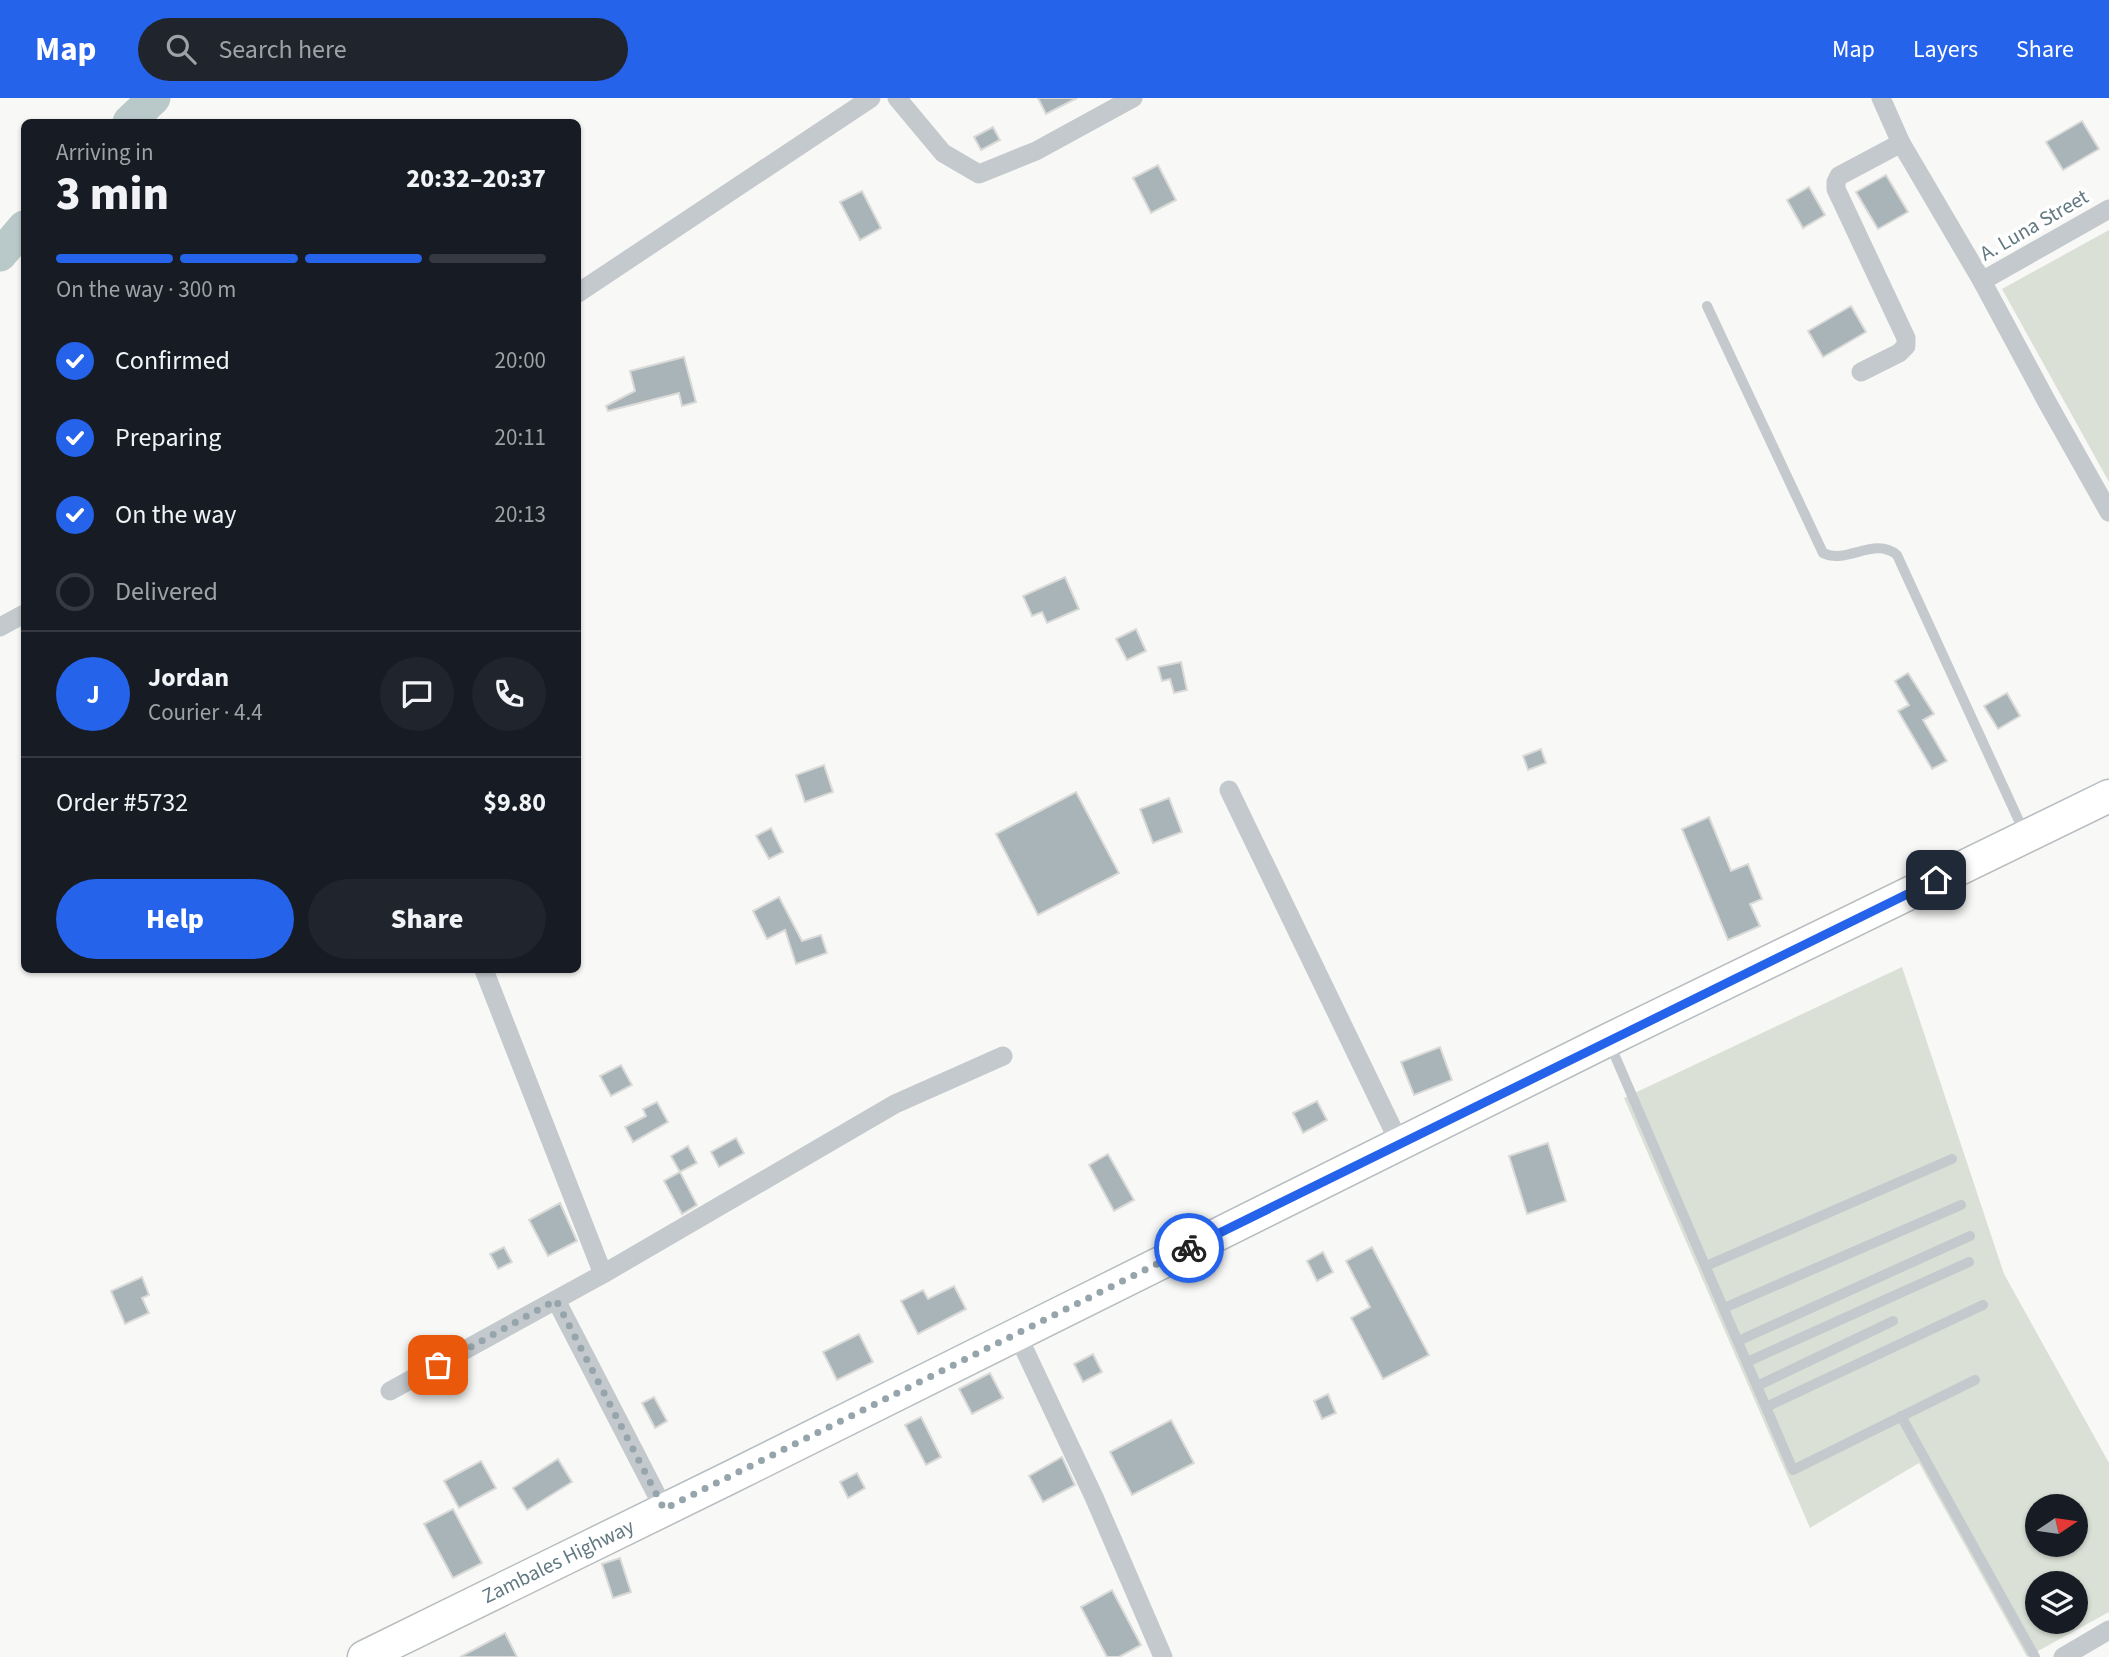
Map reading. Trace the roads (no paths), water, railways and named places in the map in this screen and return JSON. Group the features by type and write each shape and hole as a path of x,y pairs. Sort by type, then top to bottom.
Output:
{"main road":[{"name":"Zambales Highway","path":"364,1657 1608,1040 2109,796"}],"street":[{"path":"581,291 871,98"},
{"path":"897,98 943,153 979,174 1036,151 1133,98"},
{"path":"1881,98 1901,144 1982,281 2109,512"},
{"path":"1861,372 1899,353 1906,346 1906,338 1836,189 1836,182 1839,176 1901,144"},
{"name":"A. Luna Street","path":"1982,281 2109,209"},
{"path":"0,627 21,616"},
{"path":"1229,790 1400,1144"},
{"path":"485,973 603,1274"},
{"path":"390,1391 603,1274 895,1104 1003,1056"},
{"path":"556,1300 664,1509"},
{"path":"1017,1335 1094,1497 1163,1657"},
{"path":"2063,1657 2109,1630"}],"lane":[{"path":"1707,306 1823,552 1831,557 1881,547 1897,555 2026,836"},
{"path":"1608,1040 1793,1470 1975,1380"},
{"path":"1706,1266 1952,1159"},
{"path":"1724,1308 1961,1205"},
{"path":"1738,1341 1970,1236"},
{"path":"1747,1362 1969,1262"},
{"path":"1766,1407 1983,1305"},
{"path":"1757,1386 1893,1321"},
{"path":"1901,1416 2035,1657"}],"waterway":[{"path":"132,119 154,98"},
{"path":"0,255 21,230"}]}
